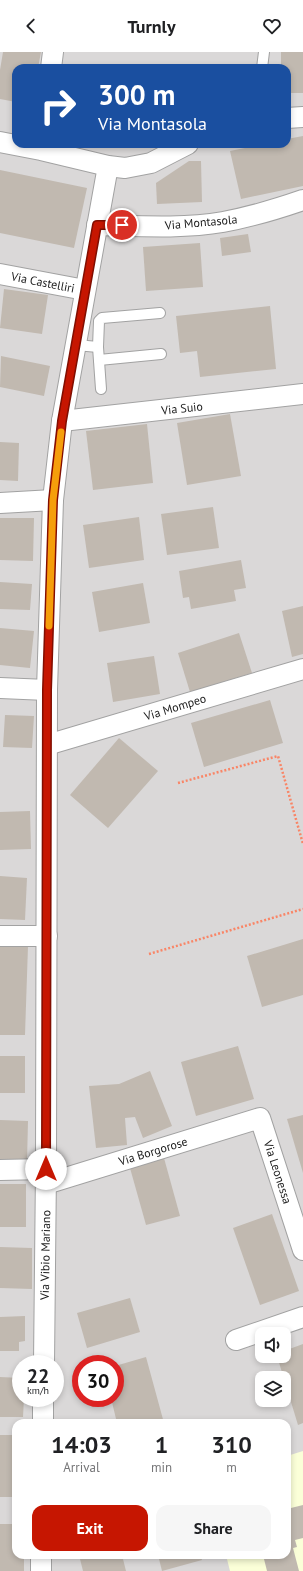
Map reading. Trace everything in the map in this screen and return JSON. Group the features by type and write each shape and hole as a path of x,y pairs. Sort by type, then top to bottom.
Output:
{"street":[{"path":"52,64 54,52"},
{"path":"291,118 303,117"},
{"path":"0,142 12,143"},
{"path":"45,148 108,166 125,168 145,165 180,148"},
{"name":"Via Vibio Mariano","path":"44,1355 47,690 53,500 62,421 108,166"},
{"name":"Via Montasola","path":"97,225 174,225 221,222 247,217 303,200"},
{"name":"Via Castelliri","path":"0,274 85,290"},
{"name":"Via Suio","path":"62,421 303,394"},
{"path":"0,503 53,500"},
{"name":"Via Mompeo","path":"47,745 303,668"},
{"path":"0,688 47,690"},
{"path":"0,936 47,936"},
{"name":"Via Borgorose","path":"0,1170 46,1176 260,1118"},
{"name":"Via Leonessa","path":"260,1118 303,1250"},
{"path":"236,1340 303,1317"},
{"path":"43,1407 43,1419"},
{"path":"41,1559 41,1571"}],"lane":[{"path":"262,64 264,52"},
{"path":"101,389 98,347 99,321 102,318 160,313"},
{"path":"76,345 98,347"},
{"path":"99,360 161,354"}],"path":[{"path":"178,783 278,756 303,844"},
{"path":"149,954 303,909"}],"shaded area":[{"path":"0,52 303,52 303,1571 0,1571"},
{"path":"303,1451 303,1571 230,1571 227,1559 291,1559 291,1455"}],"building":[{"path":"3,52 41,52 39,64 12,64 12,101 0,99 0,70"},
{"path":"281,52 303,52 303,93 291,93 291,64 281,64"},
{"path":"303,136 303,186 241,199 230,151 245,148 291,148 291,138"},
{"path":"189,161 201,161 202,202 157,204 156,183"},
{"path":"0,170 87,188 74,248 0,233"},
{"path":"248,234 251,252 222,256 220,238"},
{"path":"200,243 203,287 146,291 143,247"},
{"path":"4,289 48,295 42,334 0,328"},
{"path":"270,306 276,369 200,377 197,351 180,353 176,316"},
{"path":"1,356 50,366 44,396 0,387"},
{"path":"230,414 241,476 187,485 177,423"},
{"path":"147,424 153,483 93,490 86,431"},
{"path":"0,442 19,443 18,481 0,480"},
{"path":"213,507 219,548 167,555 161,514"},
{"path":"139,517 144,560 89,568 83,525"},
{"path":"0,518 34,518 33,561 0,560"},
{"path":"241,560 246,588 234,590 236,601 191,609 189,597 183,598 179,571"},
{"path":"0,582 32,584 30,610 0,609"},
{"path":"143,583 150,623 99,632 92,592"},
{"path":"303,606 303,654 292,657 282,611"},
{"path":"0,628 34,631 30,668 0,665"},
{"path":"239,633 252,673 190,692 178,653"},
{"path":"154,656 160,694 113,702 107,663"},
{"path":"270,700 283,743 204,767 191,723"},
{"path":"5,715 34,716 32,748 3,747"},
{"path":"119,738 158,771 108,828 70,795"},
{"path":"30,811 31,849 0,850 0,812"},
{"path":"0,876 27,878 25,920 0,919"},
{"path":"303,939 303,995 262,1007 247,956"},
{"path":"0,945 28,946 25,1035 0,1035"},
{"path":"238,1046 254,1099 196,1116 181,1062"},
{"path":"0,1056 25,1056 25,1093 0,1093"},
{"path":"150,1071 172,1126 143,1138 135,1117 125,1118 127,1145 96,1148 89,1086 119,1084"},
{"path":"303,1115 303,1173 287,1119"},
{"path":"0,1120 28,1121 27,1162 0,1161"},
{"path":"164,1158 180,1216 146,1225 130,1168"},
{"path":"0,1184 26,1184 26,1227 0,1227"},
{"path":"272,1214 299,1291 260,1305 233,1228"},
{"path":"0,1247 32,1248 32,1289 0,1288"},
{"path":"130,1298 140,1332 87,1348 77,1313"},
{"path":"25,1316 25,1341 19,1342 19,1351 0,1351 0,1317"},
{"path":"303,1344 303,1423 298,1425 291,1402 291,1371 282,1371 279,1363 291,1363 291,1348"},
{"path":"146,1357 163,1419 116,1419 113,1407 124,1407 124,1363"},
{"path":"0,1377 12,1378 12,1407 24,1407 23,1417 0,1417"},
{"path":"0,1435 12,1435 12,1497 0,1497"},
{"path":"303,1505 303,1538 295,1540 297,1547 293,1548 299,1571 267,1571 264,1559 291,1559 291,1508"},
{"path":"0,1524 12,1524 12,1559 24,1559 24,1571 0,1571"},
{"path":"80,1559 123,1559 126,1571 83,1571"},
{"path":"159,1559 202,1560 162,1571"}],"slow traffic":[{"path":"49,626 53,500 61,432"}],"route":[{"path":"46,1169 47,690 53,500 62,421 97,225 122,225"}]}
